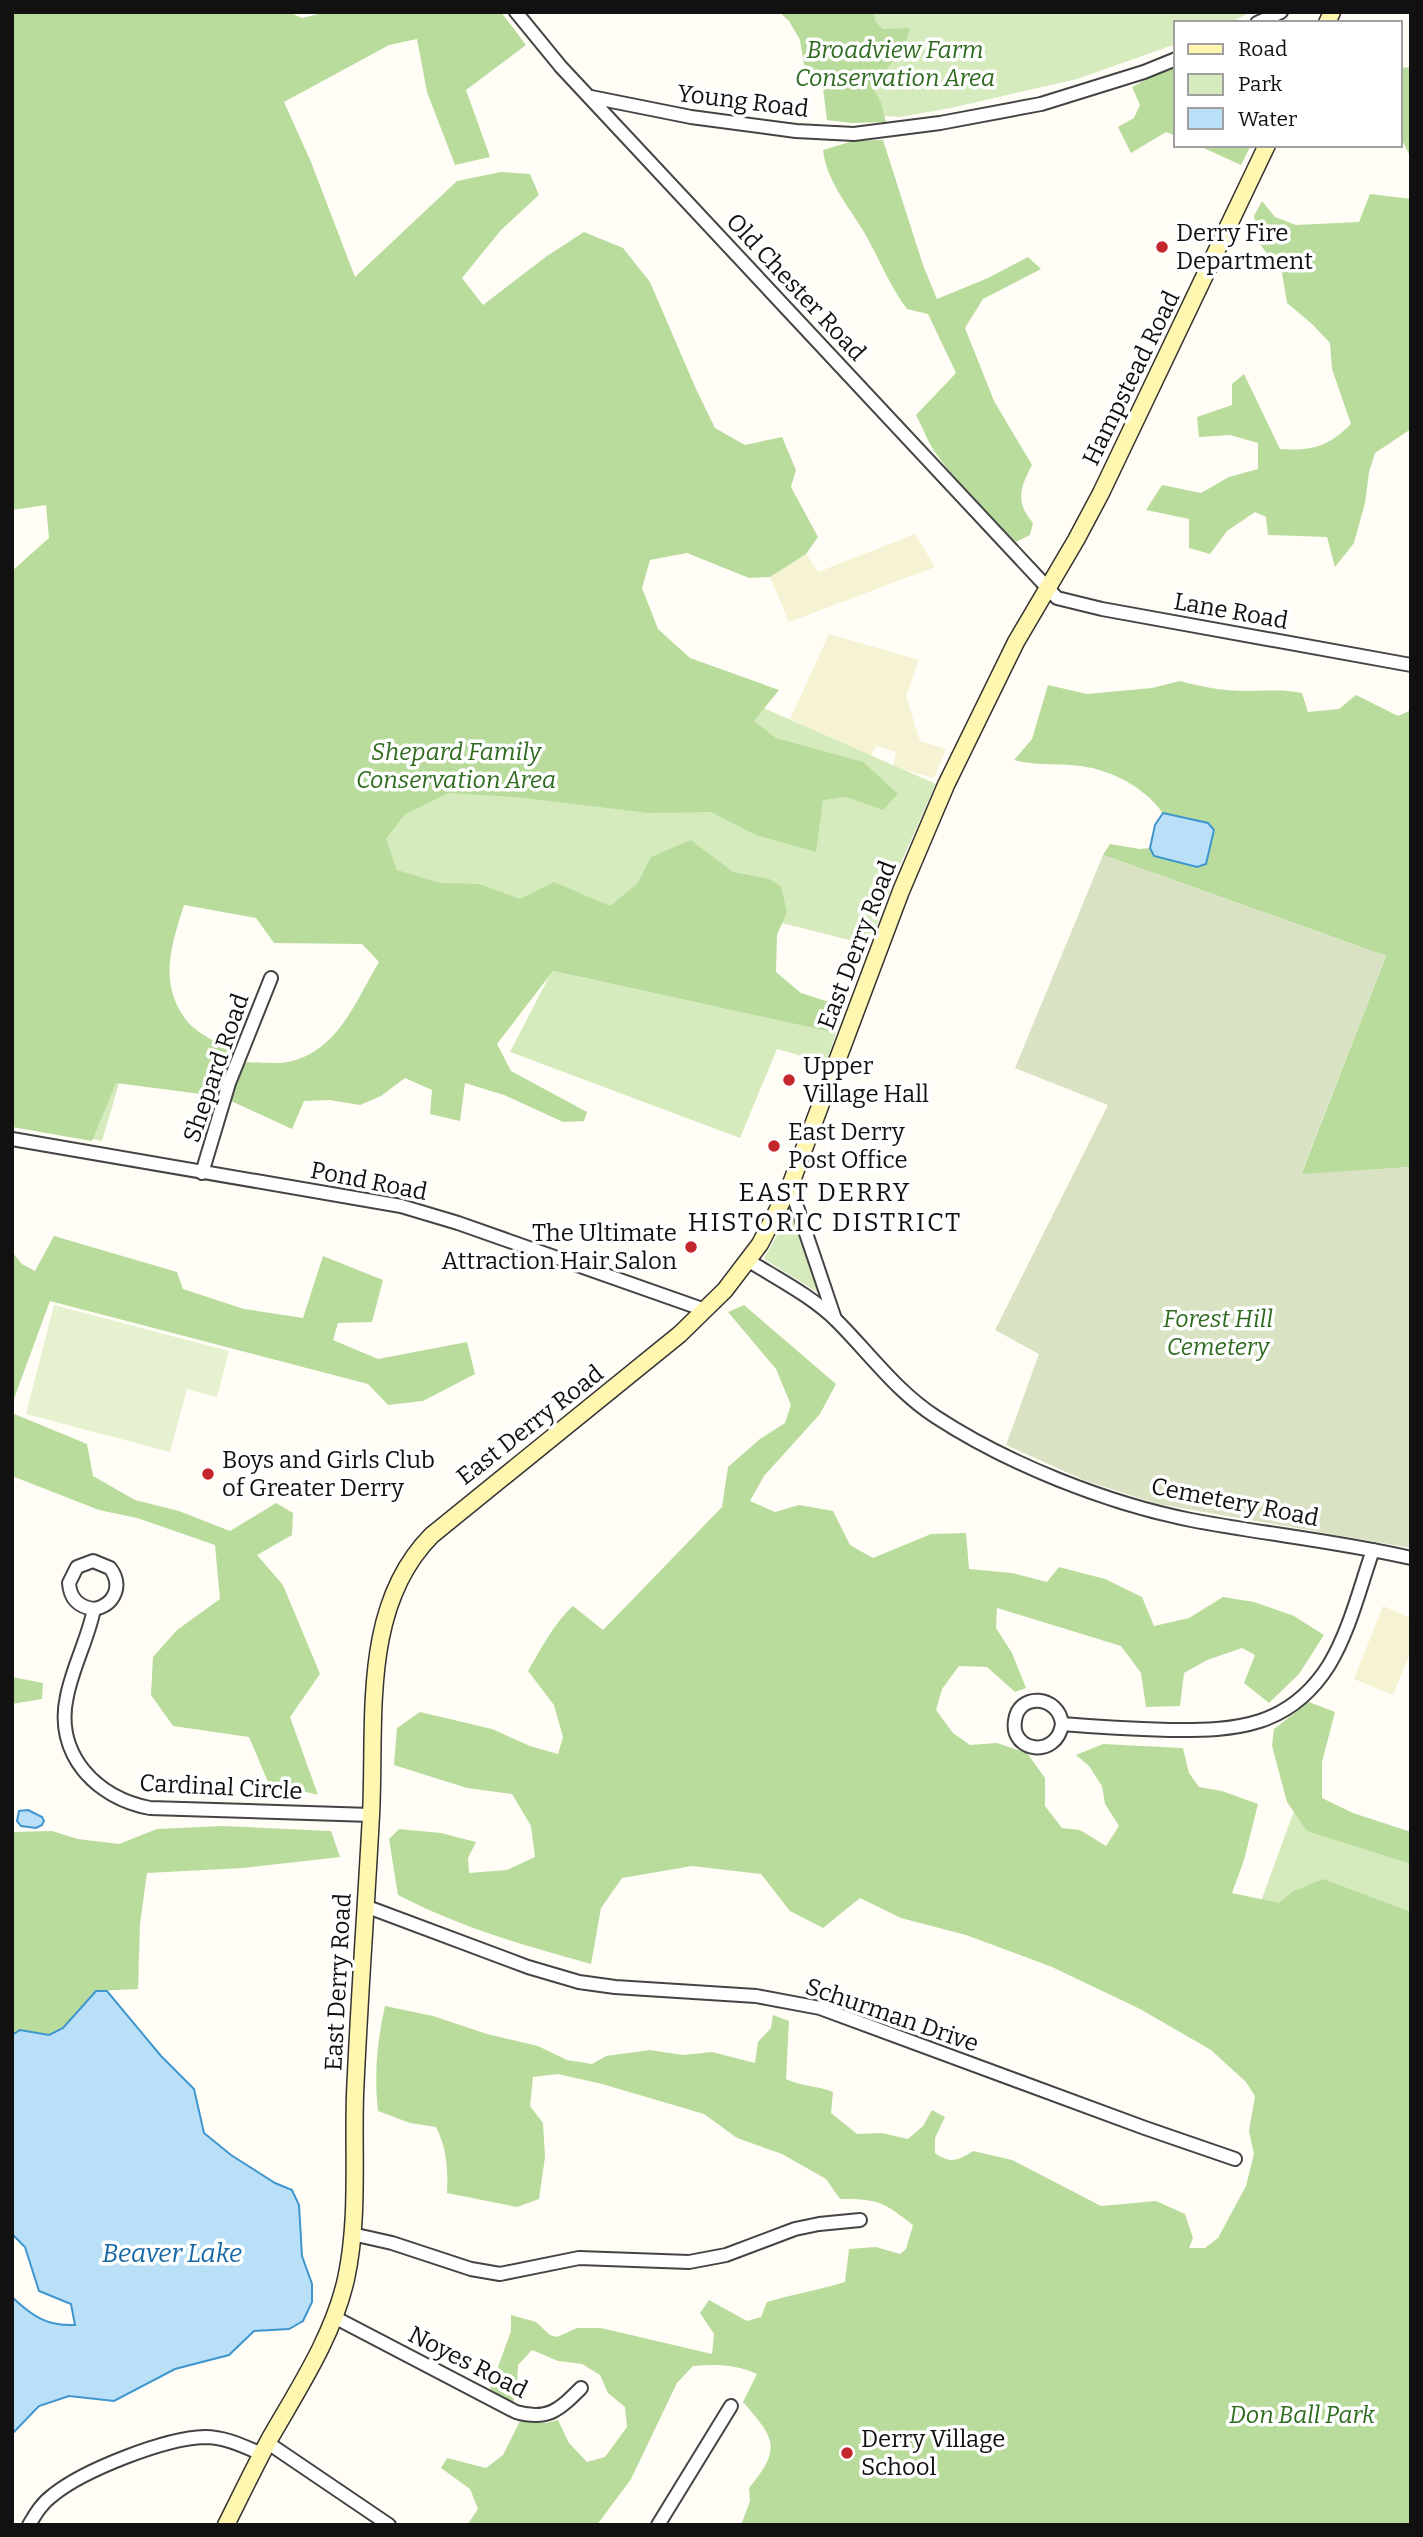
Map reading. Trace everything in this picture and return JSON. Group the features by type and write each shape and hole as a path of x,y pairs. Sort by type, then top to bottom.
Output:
{"street":[{"name":"Old Chester Road","path":"516,12 561,67 1047,589"},
{"path":"1261,21 1281,12"},
{"name":"Young Road","path":"590,97 691,117 796,131 854,134 940,123 1041,104 1144,72 1174,60"},
{"name":"Hampstead Road","path":"1047,589 1112,471 1266,147"},
{"name":"Lane Road","path":"1047,589 1057,598 1102,609 1411,665"},
{"name":"East Derry Road","path":"226,2525 310,2368 334,2317 346,2280 352,2234 357,2049 376,1685 381,1635 391,1596 407,1564 441,1526 654,1357 705,1310 749,1261 790,1186 924,833 1001,671 1047,589"},
{"name":"Shepard Road","path":"202,1173 229,1083 271,978"},
{"name":"Pond Road","path":"12,1139 418,1210 705,1310"},
{"path":"790,1186 835,1319"},
{"name":"Cemetery Road","path":"749,1261 835,1319 894,1384 933,1415 1003,1454 1071,1485 1185,1519 1411,1558"},
{"path":"1062,1724 1133,1729 1230,1729 1253,1724 1289,1707 1311,1688 1330,1663 1373,1550"},
{"name":"Cardinal Circle","path":"94,1609 67,1694 64,1718 67,1737 76,1758 85,1772 105,1792 133,1805 150,1808 371,1815"},
{"name":"Schurman Drive","path":"365,1906 528,1967 579,1982 615,1987 756,1996 820,2008 1145,2128 1236,2158"},
{"path":"352,2234 392,2243 451,2264 500,2274 579,2258 690,2262 714,2258 795,2229 860,2220"},
{"name":"Noyes Road","path":"334,2317 516,2412 540,2416 551,2413 581,2388"},
{"path":"658,2525 731,2406"},
{"path":"29,2525 45,2501 63,2488 100,2469 164,2445 190,2439 216,2438 265,2449 389,2525"}],"shaded area":[{"path":"915,534 935,567 789,622 770,577 806,554 818,572"},
{"path":"829,634 919,660 906,696 920,741 946,749 934,778 893,767 896,752 876,746 870,756 790,719"},
{"path":"1383,1606 1411,1618 1411,1652 1393,1695 1354,1679"}],"green space":[{"path":"12,12 289,12 302,18 327,12 501,12 526,45 466,90 490,157 455,165 427,92 417,39 389,45 284,102 311,162 355,277 457,181 501,172 530,174 539,195 501,230 462,278 483,305 547,256 584,232 623,248 650,282 715,428 745,445 782,437 796,470 791,487 818,537 806,554 770,577 749,578 687,553 650,560 642,588 658,629 690,658 779,690 754,721 776,738 863,762 898,794 883,810 847,797 823,800 816,852 756,835 711,812 649,813 516,797 449,793 405,814 386,839 397,870 440,883 479,884 520,899 554,882 610,906 638,883 651,857 691,840 733,872 769,879 781,887 787,912 777,935 776,972 801,993 832,1003 836,1033 553,971 497,1044 511,1071 587,1112 584,1121 563,1122 504,1095 465,1083 460,1121 430,1114 432,1090 405,1078 381,1096 360,1105 329,1100 304,1101 292,1129 231,1101 243,1062 292,1061 322,1046 354,1007 379,962 362,944 274,943 256,918 184,905 172,950 172,993 191,1025 232,1052 216,1096 116,1083 92,1141 12,1127 12,571 49,538 46,505 12,510"},
{"path":"779,12 874,12 875,21 882,29 910,28 903,50 872,85 886,122 851,123 827,120 823,88 804,65 800,40 789,21"},
{"name":"Broadview Farm Conservation Area","path":"801,12 1251,12 1233,21 1174,21 1174,45 1077,79 900,117 849,113"},
{"path":"1174,65 1174,135 1166,132 1131,153 1118,127 1134,118 1140,105 1132,87"},
{"path":"1411,67 1411,158 1402,140 1402,68"},
{"path":"883,140 923,265 937,299 988,278 1028,257 1041,269 983,299 965,328 994,401 1032,465 1021,495 1027,515 1033,523 1030,535 1016,542 955,478 928,440 916,415 956,373 928,314 907,309 889,281 864,232 839,193 825,161 823,150 853,141"},
{"path":"1201,147 1250,147 1241,165"},
{"path":"1370,194 1411,199 1411,429 1375,453 1354,543 1335,567 1327,537 1268,535 1266,517 1255,512 1227,531 1210,554 1189,548 1189,519 1146,510 1162,485 1201,493 1229,477 1258,469 1258,443 1230,435 1199,437 1197,417 1232,405 1232,384 1244,374 1280,449 1319,446 1335,438 1351,424 1332,369 1330,343 1287,303 1282,273 1259,243 1254,216 1262,201 1275,217 1296,225 1359,222"},
{"name":"Shepard Family Conservation Area","path":"491,588 936,784 899,867 869,945 719,907 688,985 174,898 102,1141 88,1138 12,660"},
{"path":"1180,681 1229,690 1302,693 1308,712 1339,709 1356,695 1398,716 1411,710 1411,1167 1301,1175 1386,956 1103,855 1110,844 1150,848 1154,856 1208,823 1163,813 1147,795 1104,771 1014,760 1032,739 1048,685 1087,694 1152,688"},
{"name":"Forest Hill Cemetery","path":"1103,855 1386,956 1301,1174 1411,1167 1411,1548 1158,1504 1086,1481 1006,1445 1039,1354 995,1330 1108,1105 1015,1068"},
{"path":"552,971 836,1033 826,1063 777,1049 740,1138 510,1052"},
{"path":"794,1204 825,1297 764,1259"},
{"path":"54,1236 177,1272 183,1289 244,1309 303,1318 323,1256 383,1280 372,1322 338,1323 333,1340 378,1359 467,1342 475,1374 423,1401 388,1405 368,1384 50,1301 12,1404 12,1252 22,1264 35,1271"},
{"path":"54,1305 229,1351 217,1397 187,1389 170,1452 26,1414"},
{"name":"Don Ball Park","path":"744,1305 836,1384 820,1414 764,1476 750,1501 775,1512 799,1505 833,1511 850,1545 873,1558 931,1534 966,1533 969,1569 1012,1573 1047,1582 1059,1567 1105,1579 1142,1597 1154,1626 1189,1618 1223,1597 1254,1602 1294,1616 1324,1635 1299,1674 1269,1703 1244,1683 1255,1655 1242,1648 1207,1660 1184,1673 1180,1706 1146,1707 1141,1673 1121,1646 997,1608 996,1628 1012,1653 1026,1688 1015,1692 987,1667 959,1666 942,1689 936,1710 953,1733 970,1745 997,1743 1027,1753 1045,1778 1045,1806 1062,1828 1080,1830 1106,1846 1119,1826 1105,1804 1102,1786 1089,1766 1076,1755 1103,1744 1183,1748 1189,1773 1199,1787 1222,1791 1258,1804 1244,1860 1232,1893 1279,1903 1292,1892 1323,1879 1411,1912 1411,2525 741,2525 750,2501 749,2488 767,2462 770,2452 767,2434 743,2402 757,2374 733,2367 709,2365 693,2366 677,2383 631,2479 597,2525 467,2525 478,2509 470,2489 441,2468 447,2458 486,2468 503,2455 520,2421 546,2423 558,2420 569,2443 587,2462 605,2457 627,2427 625,2407 608,2393 600,2375 582,2364 558,2361 532,2350 518,2365 513,2403 490,2389 511,2331 511,2315 536,2322 550,2335 557,2337 577,2328 601,2328 712,2354 714,2334 700,2313 709,2300 747,2321 761,2317 767,2302 845,2282 849,2249 876,2247 900,2254 906,2249 913,2225 879,2203 840,2199 826,2179 782,2154 737,2138 704,2114 558,2074 533,2077 530,2106 543,2123 545,2157 539,2199 517,2207 447,2193 446,2159 436,2127 410,2123 378,2111 377,2058 385,2006 433,2016 487,2034 538,2046 567,2060 592,2064 606,2056 650,2050 683,2055 712,2052 755,2063 758,2042 771,2028 773,2015 789,2021 786,2079 833,2092 831,2113 857,2134 882,2133 908,2139 923,2126 932,2110 945,2117 935,2138 935,2153 945,2159 954,2160 973,2151 1012,2160 1101,2206 1156,2201 1185,2214 1193,2238 1189,2248 1205,2248 1218,2238 1246,2186 1254,2154 1249,2131 1255,2096 1246,2082 1211,2050 1140,2009 1052,1967 966,1935 901,1918 860,1898 823,1928 790,1911 761,1874 692,1866 622,1878 601,1908 591,1964 516,1943 398,1895 389,1839 399,1829 441,1833 476,1842 468,1858 469,1873 507,1870 535,1857 531,1826 512,1794 467,1788 394,1765 397,1728 420,1712 492,1729 530,1746 558,1754 563,1737 554,1705 528,1671 554,1628 573,1606 603,1630 722,1507 728,1467 760,1439 785,1423 791,1405 776,1369 728,1312"},
{"path":"12,1413 87,1444 93,1476 135,1500 179,1511 230,1531 276,1503 293,1513 292,1535 257,1555 283,1585 320,1674 290,1717 318,1795 268,1782 249,1737 173,1726 151,1695 153,1657 177,1630 220,1599 215,1545 137,1518 99,1510 12,1476"},
{"path":"12,1677 43,1683 42,1699 12,1704"},
{"path":"1309,1702 1335,1712 1322,1762 1322,1798 1353,1813 1411,1832 1411,1864 1307,1831 1287,1802 1272,1746 1274,1729"},
{"path":"1294,1811 1411,1853 1411,1981 1254,1920"},
{"path":"222,1826 331,1831 340,1857 243,1868 147,1873 140,1924 138,1989 96,1991 63,2028 49,2035 20,2030 12,2035 12,1832 52,1831 78,1839 119,1844 157,1829"}],"water":[{"path":"1163,813 1208,823 1214,830 1206,864 1197,867 1154,856 1150,848 1155,825"},
{"path":"28,1810 42,1817 42,1825 36,1828 21,1826 17,1821 19,1811"},
{"name":"Beaver Lake","path":"96,1991 107,1991 161,2056 194,2089 204,2133 231,2155 275,2183 292,2190 299,2205 302,2256 312,2284 312,2302 303,2321 289,2329 254,2331 229,2355 175,2369 114,2401 69,2396 39,2406 12,2434 12,2297 41,2319 56,2324 75,2325 71,2304 39,2291 25,2247 12,2234 12,2035 20,2030 49,2035 63,2028"}],"place":[{"name":"Derry Fire Department","path":"1162,247"},
{"name":"Upper Village Hall","path":"789,1080"},
{"name":"East Derry Post Office","path":"774,1146"},
{"name":"The Ultimate Attraction Hair Salon","path":"691,1247"},
{"name":"Boys and Girls Club of Greater Derry","path":"208,1474"},
{"name":"Derry Village School","path":"847,2453"}],"district":[{"name":"EAST DERRY HISTORIC DISTRICT","path":"825,1207"}]}
